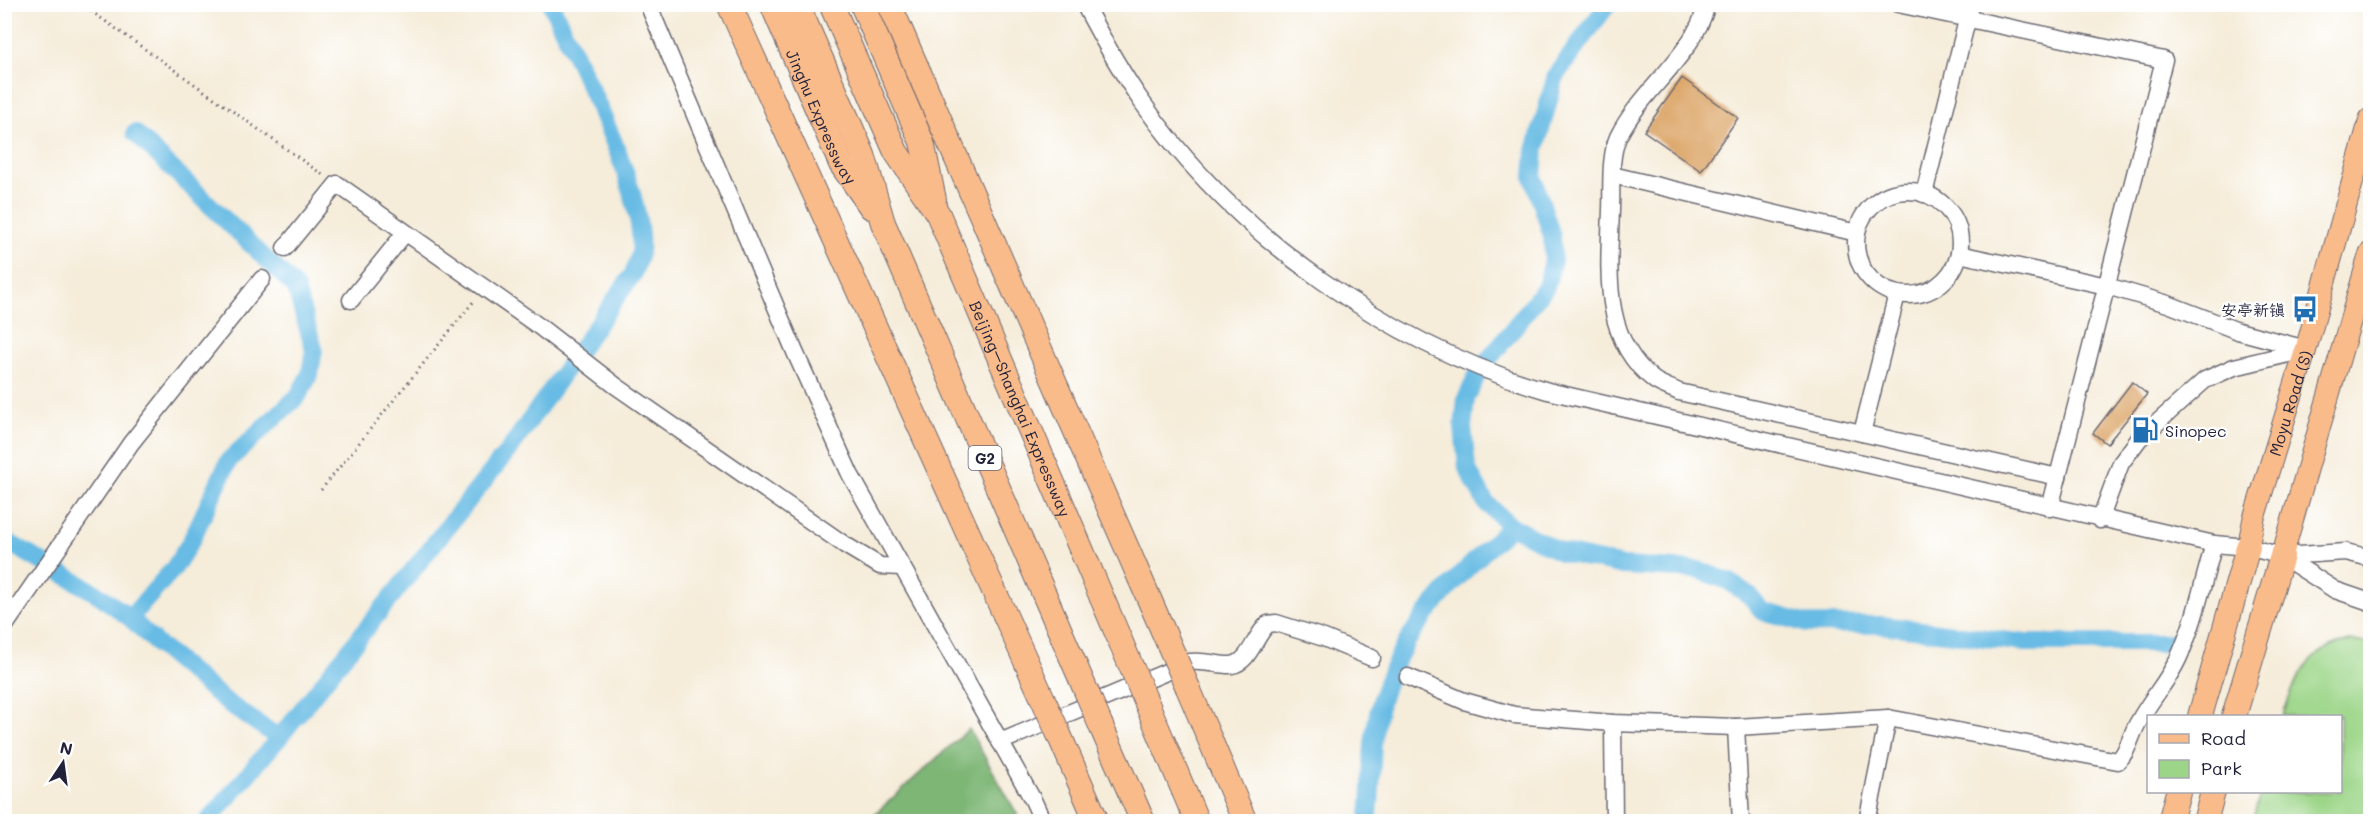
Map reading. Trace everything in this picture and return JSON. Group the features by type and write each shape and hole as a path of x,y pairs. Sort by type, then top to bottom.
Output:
{"highway":[{"path":"729,4 1097,822"},
{"name":"Jinghu Expressway","path":"772,4 841,164 883,223"},
{"name":"G2","path":"797,4 863,155 883,223 1143,822"},
{"name":"Beijing–Shanghai Expressway","path":"831,4 896,152 938,214 1197,822"},
{"path":"862,4 921,142 938,214"},
{"path":"890,4 1245,822"},
{"path":"2201,715 2248,547"},
{"path":"2235,715 2282,556"},
{"path":"2170,822 2178,793"},
{"path":"2205,822 2213,793"}],"main road":[{"name":"Moyu Road (S)","path":"2248,547 2254,518 2306,349 2370,119"},
{"path":"2282,556 2370,254"}],"street":[{"path":"648,4 795,352 850,474 1000,742 1042,822"},
{"path":"1084,4 1142,102 1178,148 1226,200 1272,242 1333,288 1436,348 1466,362 1548,391 2100,520 2214,544 2248,547 2282,556 2335,590 2370,602"},
{"path":"1707,4 1695,34 1628,120 1617,139 1612,176 1608,282 1612,312 1622,340 1655,381 1679,392 2058,477"},
{"path":"1898,4 1969,12 2164,60 2050,508"},
{"path":"1924,194 1969,12"},
{"path":"1612,176 1857,233"},
{"path":"285,248 337,184 540,327 616,386 845,545 880,566 902,567"},
{"path":"1902,192 1924,194 1942,205 1955,222 1960,243 1959,254 1948,277 1939,285 1916,295 1897,294 1880,287 1862,269 1856,245 1857,233 1865,213 1881,198 1902,192"},
{"path":"351,300 405,233"},
{"path":"1959,254 2107,286 2169,304 2238,331 2306,349"},
{"path":"4,627 131,443 262,279"},
{"path":"1862,433 1897,294"},
{"path":"2100,520 2121,463 2139,439 2205,380 2234,367 2306,349"},
{"path":"1408,677 1491,711 1613,723 1737,727 1888,718 2118,761 2124,756 2129,738 2168,678 2179,656 2214,544"},
{"path":"2282,556 2346,552 2370,558"},
{"path":"1000,742 1190,662 1203,660 1229,665 1238,663 1268,624 1276,622 1372,658"},
{"path":"1867,822 1888,718"},
{"path":"1613,723 1614,822"},
{"path":"1737,727 1741,822"}],"path":[{"path":"81,4 337,184"},
{"path":"321,490 484,288"}],"green space":[{"path":"2349,641 2370,643 2370,821 2252,821 2261,793 2342,793 2342,715 2283,715 2292,690 2304,668 2323,651"},
{"path":"969,729 1021,821 867,821"}],"building":[{"path":"1682,78 1738,118 1701,171 1644,131"},
{"path":"2132,382 2147,394 2107,444 2093,433"}],"waterway":[{"path":"207,822 279,738 511,447 633,274 640,252 639,227 633,196 608,128 551,4"},
{"path":"1608,4 1556,75 1535,151 1533,177 1552,236 1553,261 1546,287 1478,373 1466,399 1463,427 1467,468 1486,503 1511,526 1560,552 1623,566 1698,570 1728,581 1750,596 1762,611 1808,624 1881,625 2026,643 2172,643"},
{"path":"130,618 174,568 191,541 229,460 298,396 310,374 314,349 295,287 135,133"},
{"path":"1368,822 1373,744 1379,709 1389,677 1403,648 1440,597 1511,526"},
{"path":"4,540 99,595 130,618 157,644 229,704 279,738"}],"place":[{"name":"安亭新镇","path":"2305,309"},
{"name":"Sinopec","path":"2145,430"}]}
